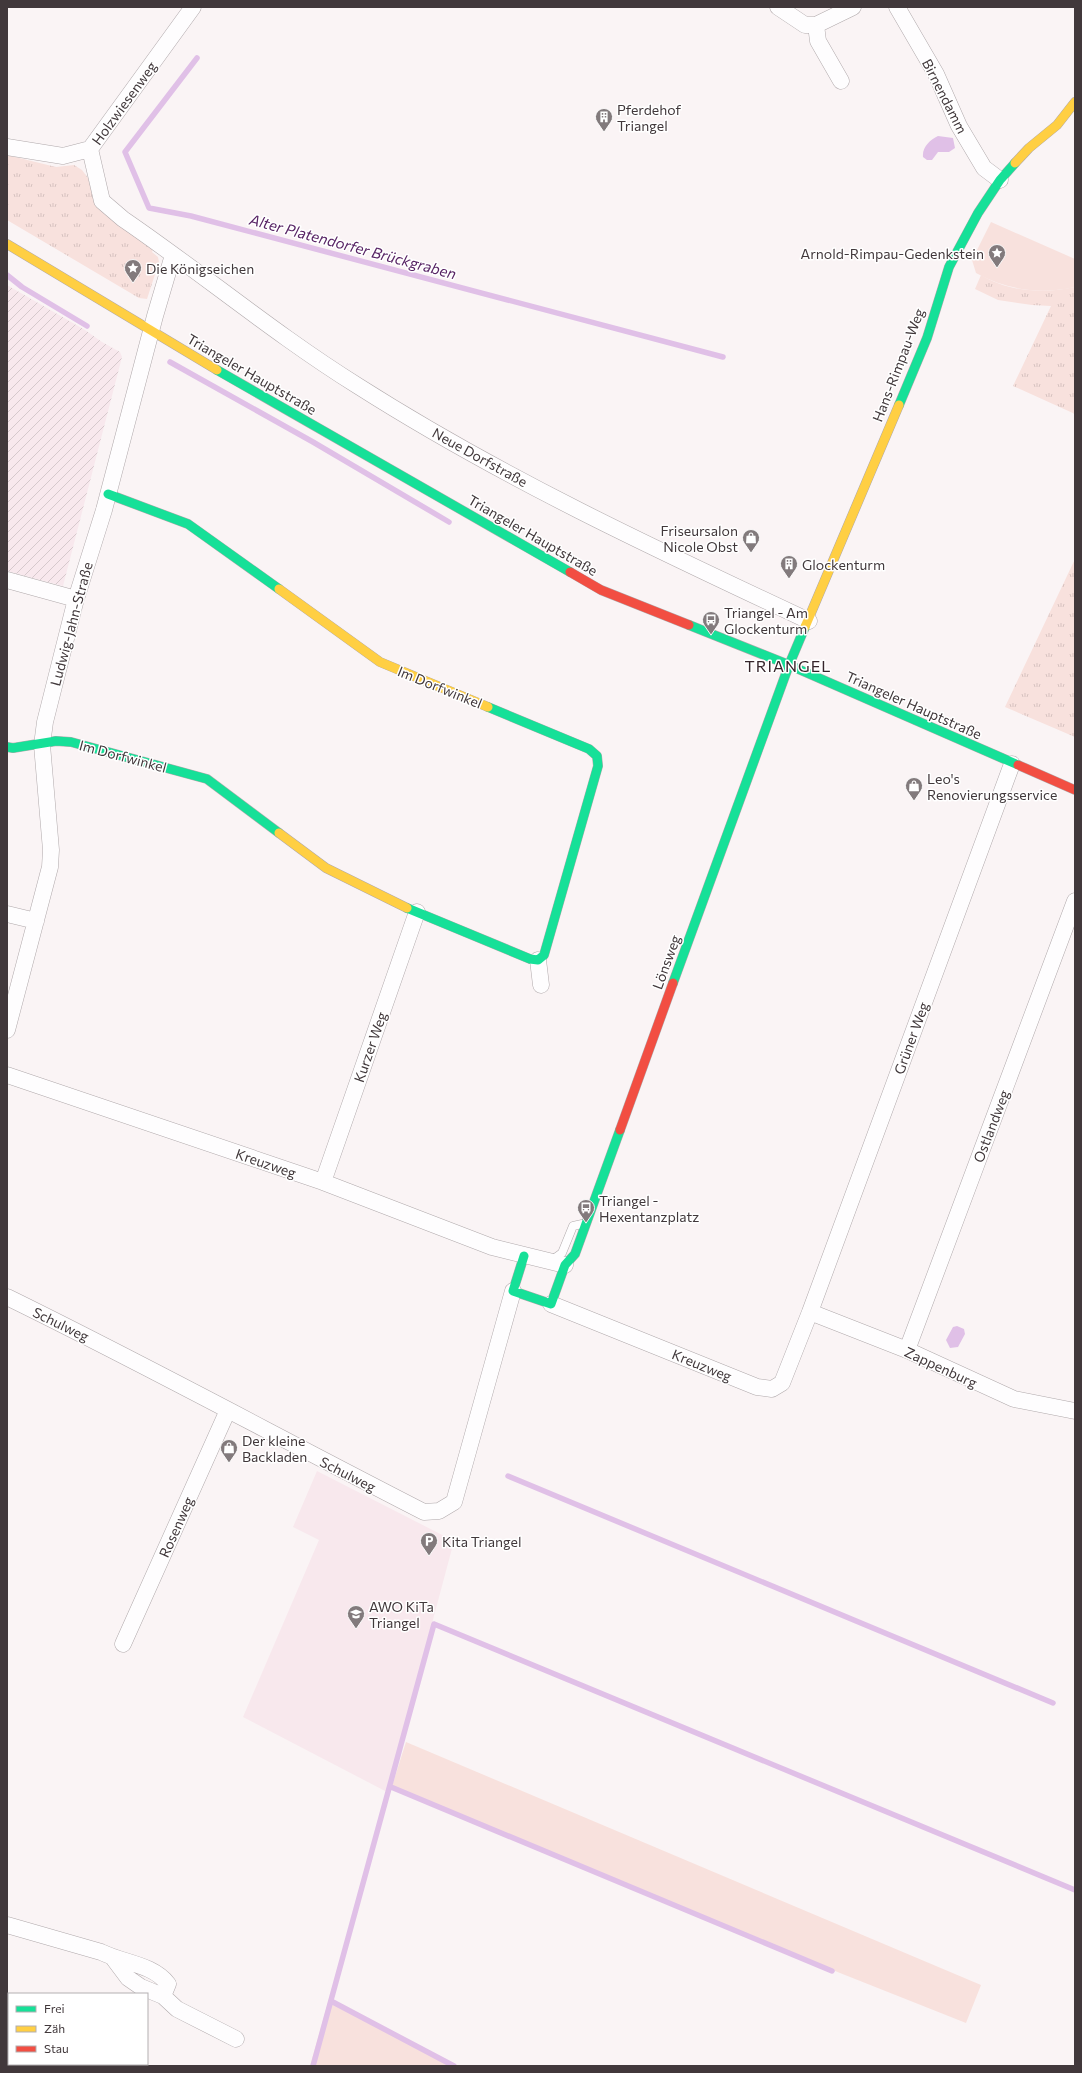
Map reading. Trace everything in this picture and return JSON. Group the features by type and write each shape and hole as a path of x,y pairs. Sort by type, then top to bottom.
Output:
{"street":[{"name":"Holzwiesenweg","path":"7,147 62,156 90,149 193,7"},
{"path":"778,7 805,25 816,25 853,7"},
{"name":"Birnendamm","path":"897,7 936,74 959,126 984,168 1000,180"},
{"path":"816,25 818,41 840,81"},
{"name":"Hans-Rimpau-Weg","path":"789,665 809,621 927,338 948,267 978,213 1000,180 1029,148 1057,124 1075,102"},
{"name":"Neue Dorfstraße","path":"90,149 102,201 123,219 357,386 512,476 642,543 809,621"},
{"name":"Triangeler Hauptstraße","path":"7,244 152,332 329,436 601,590 789,665 1012,764 1075,790"},
{"path":"152,332 173,255"},
{"name":"Ludwig-Jahn-Straße","path":"7,1030 50,868 42,744 45,722 76,599 108,494 152,332"},
{"name":"Im Dorfwinkel","path":"7,747 42,744 56,741 72,742 207,779 326,868 390,901 530,959 538,960 544,955 598,766 597,756 589,749 380,662 188,524 108,494"},
{"path":"7,580 76,599"},
{"name":"Lönsweg","path":"551,1304 558,1263 574,1254 586,1223 789,665"},
{"name":"Grüner Weg","path":"810,1312 1012,764"},
{"name":"Ostlandweg","path":"907,1350 1075,901"},
{"name":"Kurzer Weg","path":"323,1182 417,912"},
{"path":"7,914 36,921"},
{"path":"538,960 541,985"},
{"name":"Kreuzweg","path":"7,1075 323,1182 492,1247 524,1256 558,1263"},
{"path":"524,1256 513,1291 551,1304"},
{"name":"Schulweg","path":"7,1297 424,1512 439,1511 454,1502 513,1291"},
{"name":"Kreuzweg","path":"551,1304 757,1387 772,1389 782,1383 810,1312"},
{"name":"Zappenburg","path":"810,1312 907,1350 1014,1399 1075,1411"},
{"name":"Rosenweg","path":"123,1644 228,1410"},
{"path":"7,1925 101,1952 114,1958 141,1966 162,1976 168,1984 163,1996 177,2009 236,2039"}],"lane":[{"path":"558,1263 574,1226 586,1223"}],"shaded area":[{"path":"938,136 953,138 955,148 949,152 938,152 932,160 927,160 923,157 925,147 929,142"},
{"path":"7,285 85,330 120,352 122,357 63,586 7,571"},
{"path":"957,1326 964,1329 965,1334 958,1347 950,1348 946,1340 953,1327"},
{"name":"AWO KiTa Triangel","path":"317,1471 454,1541 387,1792 243,1717 319,1540 293,1527"}],"green space":[{"path":"7,155 56,167 74,165 82,170 88,178 95,197 154,247 152,252 158,257 159,262 147,299 139,298 7,220"},
{"path":"991,222 1075,259 1075,287 1049,291 1036,291 1012,287 988,279 976,273 972,260"},
{"path":"981,275 1003,285 1027,290 1039,291 1075,287 1075,414 1013,386 1051,306 998,300 975,289"},
{"path":"1075,559 1075,737 1005,707"},
{"path":"406,1742 981,1985 966,2023 840,1973 392,1786"},
{"path":"329,1999 454,2066 310,2066"}],"waterway":[{"name":"Alter Platendorfer Brückgraben","path":"197,58 125,152 149,208 191,216 723,357"},
{"path":"7,275 22,287 87,326"},
{"path":"170,362 313,442 449,522"},
{"path":"508,1476 1053,1703"},
{"path":"313,2066 434,1624 1075,1890"},
{"path":"391,1787 832,1971"},
{"path":"331,2001 454,2066"}],"traffic: fast":[{"path":"899,405 927,338 949,267 978,213 1000,180 1015,163"},
{"path":"217,370 570,572"},
{"path":"108,494 188,524 279,589"},
{"path":"689,625 789,665 1018,765"},
{"path":"673,983 789,665 805,627"},
{"path":"407,908 530,959 538,960 544,955 598,766 597,756 589,749 488,707"},
{"path":"7,747 13,748 56,741 71,742 207,779 279,833"},
{"path":"524,1256 513,1291 551,1304 565,1265 575,1254 620,1130"}],"traffic: slow":[{"path":"1015,163 1029,148 1057,125 1075,102"},
{"path":"7,244 217,370"},
{"path":"805,627 899,405"},
{"path":"279,589 380,662 488,707"},
{"path":"279,833 326,868 407,908"}],"traffic: jam":[{"path":"570,572 601,590 689,625"},
{"path":"1018,765 1075,790"},
{"path":"620,1130 673,983"}],"place":[{"name":"Pferdehof Triangel","path":"604,132"},
{"name":"Arnold-Rimpau-Gedenkstein","path":"997,268"},
{"name":"Die Königseichen","path":"133,283"},
{"name":"Friseursalon Nicole Obst","path":"751,553"},
{"name":"Glockenturm","path":"789,579"},
{"name":"Triangel - Am Glockenturm","path":"711,635"},
{"name":"Leo's Renovierungsservice","path":"914,801"},
{"name":"Triangel - Hexentanzplatz","path":"586,1223"},
{"name":"Der kleine Backladen","path":"229,1463"},
{"name":"Kita Triangel","path":"429,1556"},
{"name":"AWO KiTa Triangel","path":"356,1629"}],"district":[{"name":"TRIANGEL","path":"788,665"}]}
